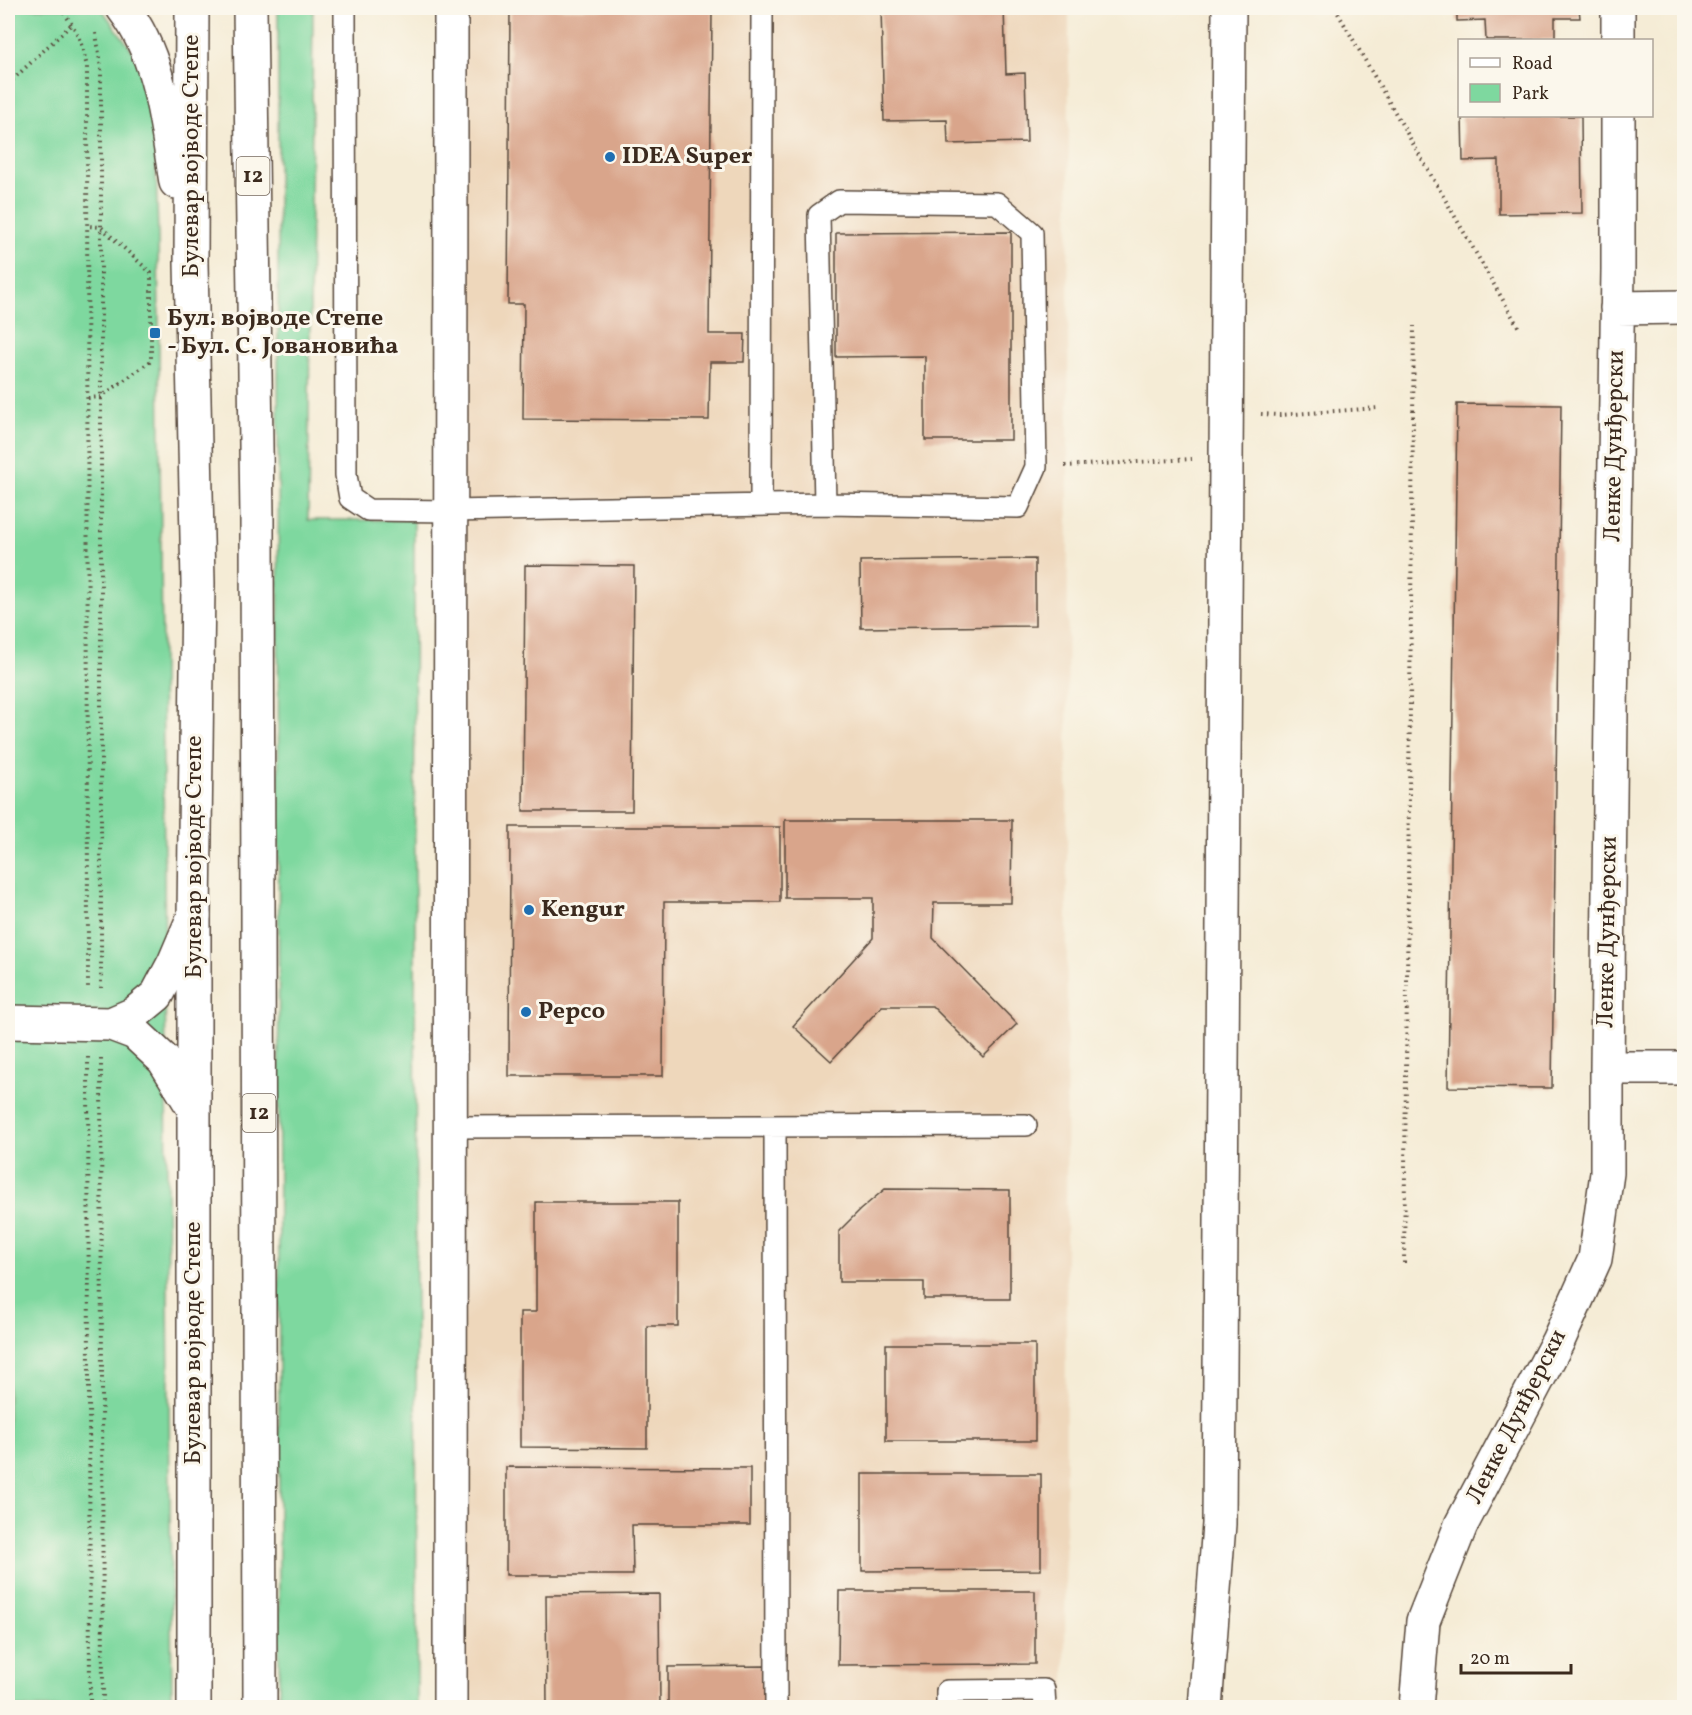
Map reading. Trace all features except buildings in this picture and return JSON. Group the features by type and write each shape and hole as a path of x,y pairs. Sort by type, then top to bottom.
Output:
{"street":[{"path":"123,8 142,36 156,76 191,263"},
{"name":"Булевар војводе Степе","path":"192,8 191,263 198,583 193,1107 194,1707"},
{"name":"12","path":"250,8 257,530 260,1707"},
{"path":"450,1707 451,8"},
{"path":"1205,1707 1219,1524 1229,8"},
{"path":"1618,8 1618,39"},
{"name":"Ленке Дунђерски","path":"1416,1707 1423,1621 1461,1525 1558,1341 1594,1259 1607,1173 1618,117"},
{"path":"1617,308 1684,308"},
{"path":"100,1024 135,1014 157,995 174,963 194,916"},
{"path":"8,1022 100,1024 135,1033 164,1060 193,1107"},
{"path":"1607,1068 1684,1068"}],"lane":[{"path":"345,8 346,474 350,498 368,510 451,511 825,504 1018,507 1036,467 1032,233 997,203 839,201 819,215 825,504"},
{"path":"761,505 762,8"},
{"path":"451,1127 1026,1125"},
{"path":"775,1126 776,1707"},
{"path":"947,1707 947,1691 1023,1690 1044,1690 1045,1707"}],"path":[{"path":"60,8 73,23 82,42 87,67 88,398 100,1024 90,1707"},
{"path":"1335,8 1519,328"},
{"path":"8,84 73,23"},
{"path":"93,26 97,36 101,68 100,1024 103,1707"},
{"path":"88,226 101,227 151,273 152,361 101,398 88,398"},
{"path":"1404,1263 1414,326"},
{"path":"1227,414 1280,415 1378,408"},
{"path":"1036,467 1226,457"}],"shaded area":[{"path":"459,8 1069,8 1065,1707 458,1708"}],"green space":[{"path":"8,8 101,8 143,65 155,137 158,236 172,1707 8,1708"},
{"path":"278,8 313,8 308,520 414,520 417,1707 279,1707"}],"place":[{"name":"IDEA Super","path":"610,157"},
{"name":"Бул. војводе Степе - Бул. С. Јовановића","path":"155,333"},
{"name":"Kengur","path":"529,910"},
{"name":"Pepco","path":"526,1012"}]}
